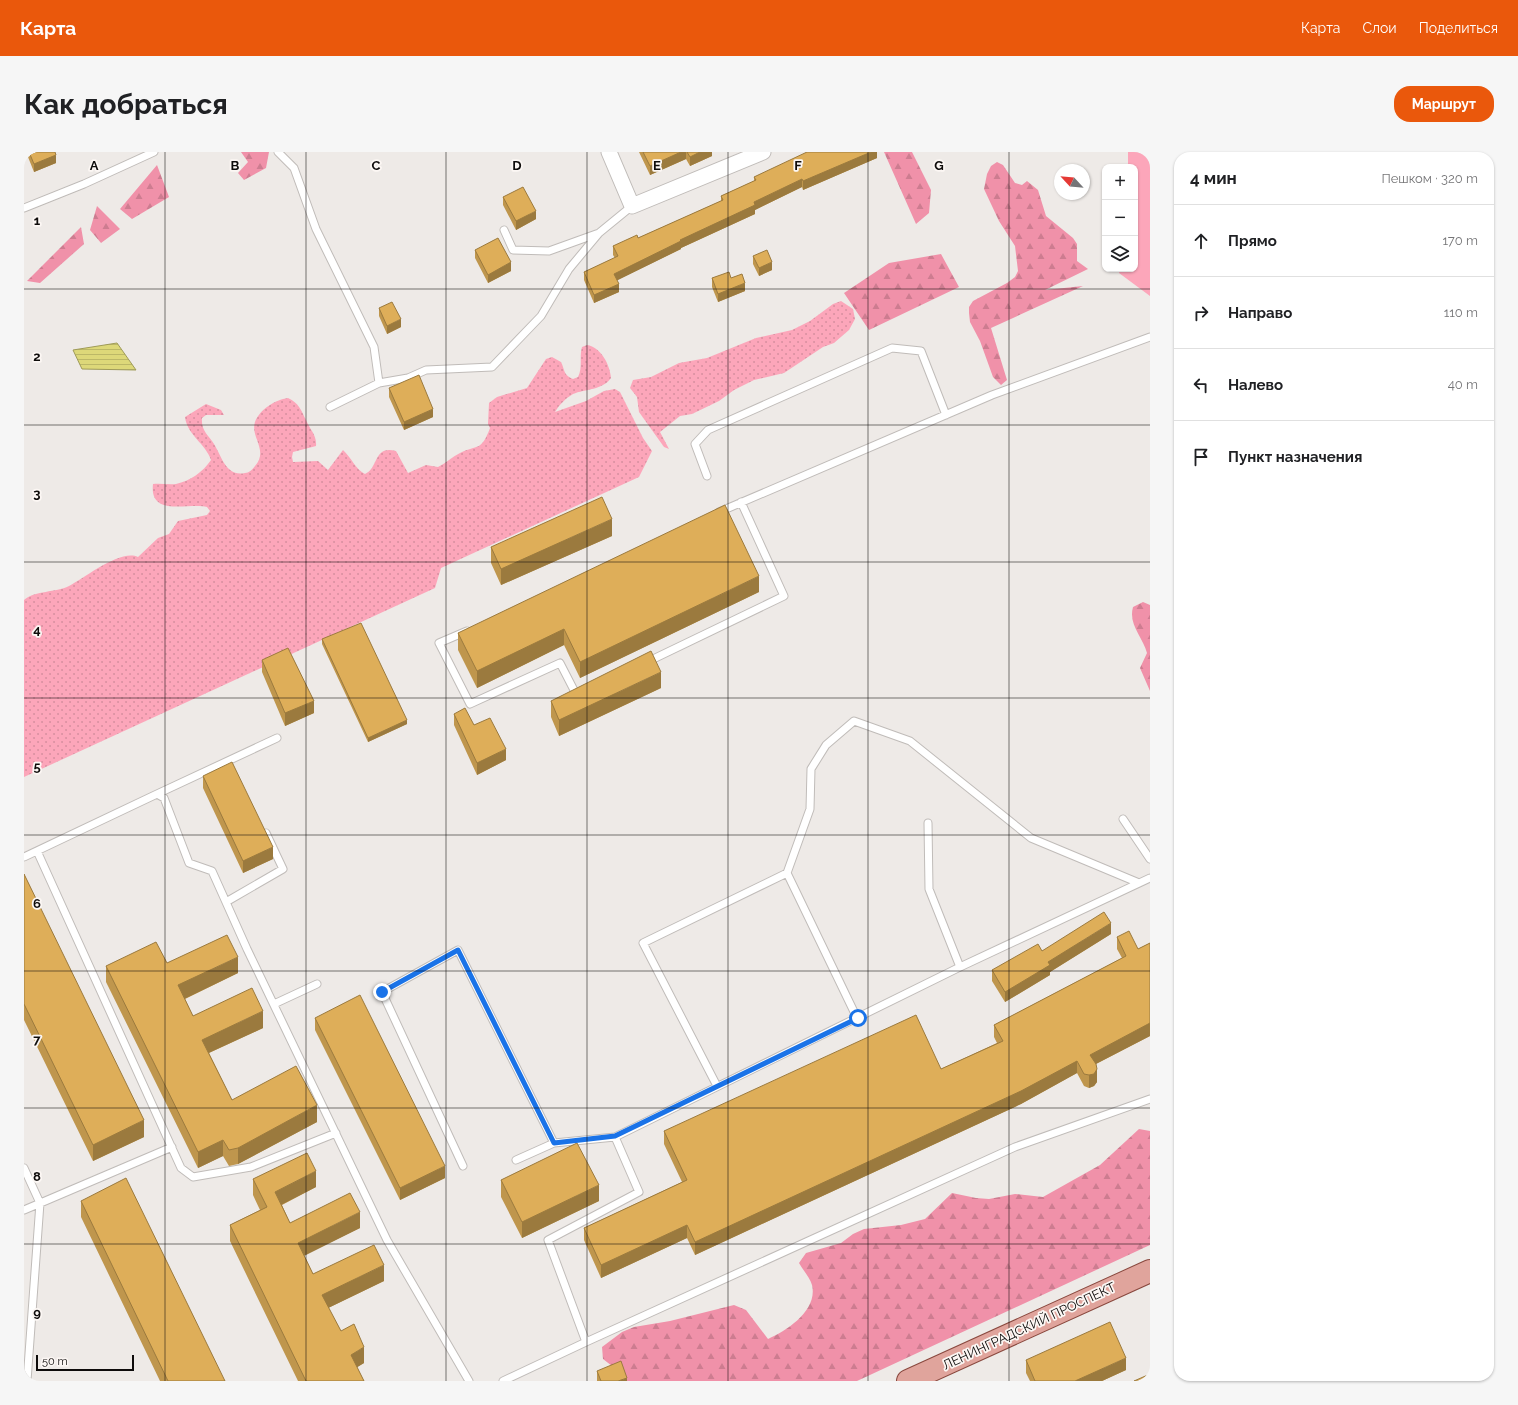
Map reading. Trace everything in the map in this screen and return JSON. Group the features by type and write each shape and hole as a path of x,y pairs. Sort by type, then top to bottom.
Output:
{"main road":[{"name":"ЛЕНИНГРАДСКИЙ ПРОСПЕКТ","path":"908,1381 1150,1271"}],"street":[{"path":"609,152 632,206 763,152"}],"lane":[{"path":"24,208 84,184 154,152"},
{"path":"278,152 294,168 316,229 374,346 379,383"},
{"path":"330,407 379,383 408,378 426,370 492,367 541,316 569,269 599,233 632,206"},
{"path":"504,230 513,250 549,251 599,233"},
{"path":"712,516 740,502 992,395 1150,337"},
{"path":"707,476 695,444 708,430 892,348 921,351 946,415"},
{"path":"641,665 784,596 740,502"},
{"path":"475,627 439,644 470,704 560,662 577,696 584,692"},
{"path":"717,1086 643,943 787,873 810,809 811,769 826,745 854,720 910,741 1031,838 1139,883"},
{"path":"24,857 277,738"},
{"path":"158,794 164,798 189,863 212,871 274,1004 388,1240 469,1381"},
{"path":"1123,819 1150,859"},
{"path":"928,822 929,889 960,967"},
{"path":"226,902 283,869 263,828"},
{"path":"37,852 182,1168 193,1176 251,1167 336,1133"},
{"path":"787,873 858,1018"},
{"path":"516,1160 554,1143 615,1136 960,967 1150,878"},
{"path":"463,1166 382,992 458,950 554,1143"},
{"path":"274,1004 317,984"},
{"path":"503,1381 1014,1146 1150,1099"},
{"path":"586,1342 548,1240 639,1192 615,1136"},
{"path":"24,1210 172,1147"},
{"path":"24,1168 40,1203 27,1381"}],"shaded area":[{"path":"1128,152 1150,152 1150,296 1119,273 1138,272 1138,164 1128,164"},
{"path":"841,301 853,309 855,319 849,330 834,343 823,347 784,373 754,380 734,390 719,401 692,414 680,416 660,432 669,449 664,447 639,412 637,397 630,388 633,380 651,377 679,363 707,358 756,338 792,330 810,321 833,304"},
{"path":"117,343 136,370 82,369 73,350"},
{"path":"587,345 597,349 604,357 609,368 611,378 608,382 599,387 573,394 563,402 555,412 586,401 604,391 615,389 620,392 643,438 652,451 639,477 441,568 435,588 24,777 24,600 40,593 58,590 69,586 112,561 122,557 138,557 158,538 169,534 178,521 207,515 210,511 207,507 164,505 157,501 153,495 153,484 176,484 186,481 200,472 211,460 209,454 189,429 185,417 206,404 221,410 224,415 206,415 202,418 204,429 225,465 233,472 246,473 255,466 259,460 260,449 254,428 257,417 268,406 288,398 295,402 299,407 316,442 316,446 293,452 293,462 318,461 328,470 343,450 359,470 365,474 373,467 377,458 383,451 389,450 396,451 408,473 426,465 438,467 460,453 481,444 487,436 490,428 488,424 489,403 497,397 527,388 546,359 552,357 561,362 567,376 573,379 578,377 582,347"}],"green space":[{"path":"241,152 269,152 266,168 244,180 238,173 248,162"},
{"path":"884,152 912,152 931,190 929,213 916,224"},
{"path":"997,162 1003,165 1015,183 1022,185 1027,181 1038,190 1046,216 1073,238 1077,244 1077,261 1088,269 1045,290 1083,286 991,328 1007,380 1001,385 993,377 980,341 970,322 969,313 969,307 973,301 1007,283 1015,277 1018,271 1015,246 999,221 984,189 987,174 991,166"},
{"path":"157,165 169,197 132,219 120,209"},
{"path":"97,206 120,229 101,243 90,230"},
{"path":"81,227 84,244 40,283 27,281"},
{"path":"941,254 959,287 869,330 844,293 889,263"},
{"path":"1143,602 1150,605 1150,691 1140,668 1147,653 1134,625 1132,613 1133,607"},
{"path":"1139,1129 1150,1131 1150,1245 857,1381 625,1381 612,1366 603,1359 602,1347 622,1332 634,1327 670,1321 734,1305 746,1310 768,1339 792,1325 806,1311 810,1303 813,1294 812,1285 799,1263 806,1253 841,1243 853,1234 864,1229 901,1225 925,1219 952,1193 989,1199 1015,1194 1043,1197 1100,1165"}],"building":[{"path":"29,152 55,152 56,155 34,164"},
{"path":"643,152 681,152 650,166"},
{"path":"687,152 700,152 690,157"},
{"path":"807,152 871,152 803,181 802,179 754,202 755,205 680,240 681,241 614,274 619,284 594,295 584,272 618,256 613,246 637,235 638,238 723,200 721,196 756,180 754,177"},
{"path":"523,187 536,211 516,221 503,197"},
{"path":"498,238 511,262 488,275 475,250"},
{"path":"767,250 772,262 759,268 753,256"},
{"path":"729,272 731,278 742,274 745,283 718,294 712,278"},
{"path":"392,302 401,319 387,326 379,308"},
{"path":"419,375 433,409 404,422 389,388"},
{"path":"602,497 612,519 501,569 491,547"},
{"path":"725,505 759,576 580,662 564,629 477,671 458,633"},
{"path":"361,623 407,720 368,738 322,639"},
{"path":"288,648 314,701 285,713 262,660"},
{"path":"651,651 661,672 559,720 551,701"},
{"path":"465,708 474,725 490,718 506,749 477,763 454,714"},
{"path":"232,762 273,847 243,861 203,776"},
{"path":"24,874 144,1120 93,1145 24,1004"},
{"path":"1104,912 1111,923 1048,962 1050,965 1005,992 992,970 1038,944 1042,951"},
{"path":"1129,931 1138,949 1150,943 1150,1023 1090,1055 1096,1064 1097,1069 1094,1074 1084,1074 1077,1061 1021,1091 695,1242 687,1225 601,1265 584,1228 687,1180 664,1131 916,1015 941,1069 1003,1041 994,1025 1126,956 1117,937"},
{"path":"227,935 238,957 178,985 193,1016 252,988 263,1011 202,1040 232,1100 296,1066 317,1105 238,1148 229,1150 223,1140 198,1152 106,966 156,942 167,963"},
{"path":"360,995 445,1166 400,1188 315,1018"},
{"path":"577,1143 599,1185 522,1222 501,1180"},
{"path":"307,1153 316,1171 275,1192 290,1223 350,1193 360,1212 298,1243 313,1274 374,1245 384,1265 322,1295 341,1331 354,1324 364,1347 351,1355 364,1381 306,1381 230,1225 267,1207 253,1179"},
{"path":"126,1178 225,1381 168,1381 81,1201"},
{"path":"1110,1322 1126,1358 1075,1381 1035,1381 1026,1360"},
{"path":"621,1361 627,1378 618,1381 601,1381 597,1371"},
{"path":"1150,1374 1150,1381 1134,1381"}],"route":[{"path":"382,992 458,950 554,1143 615,1136 858,1018"}]}
